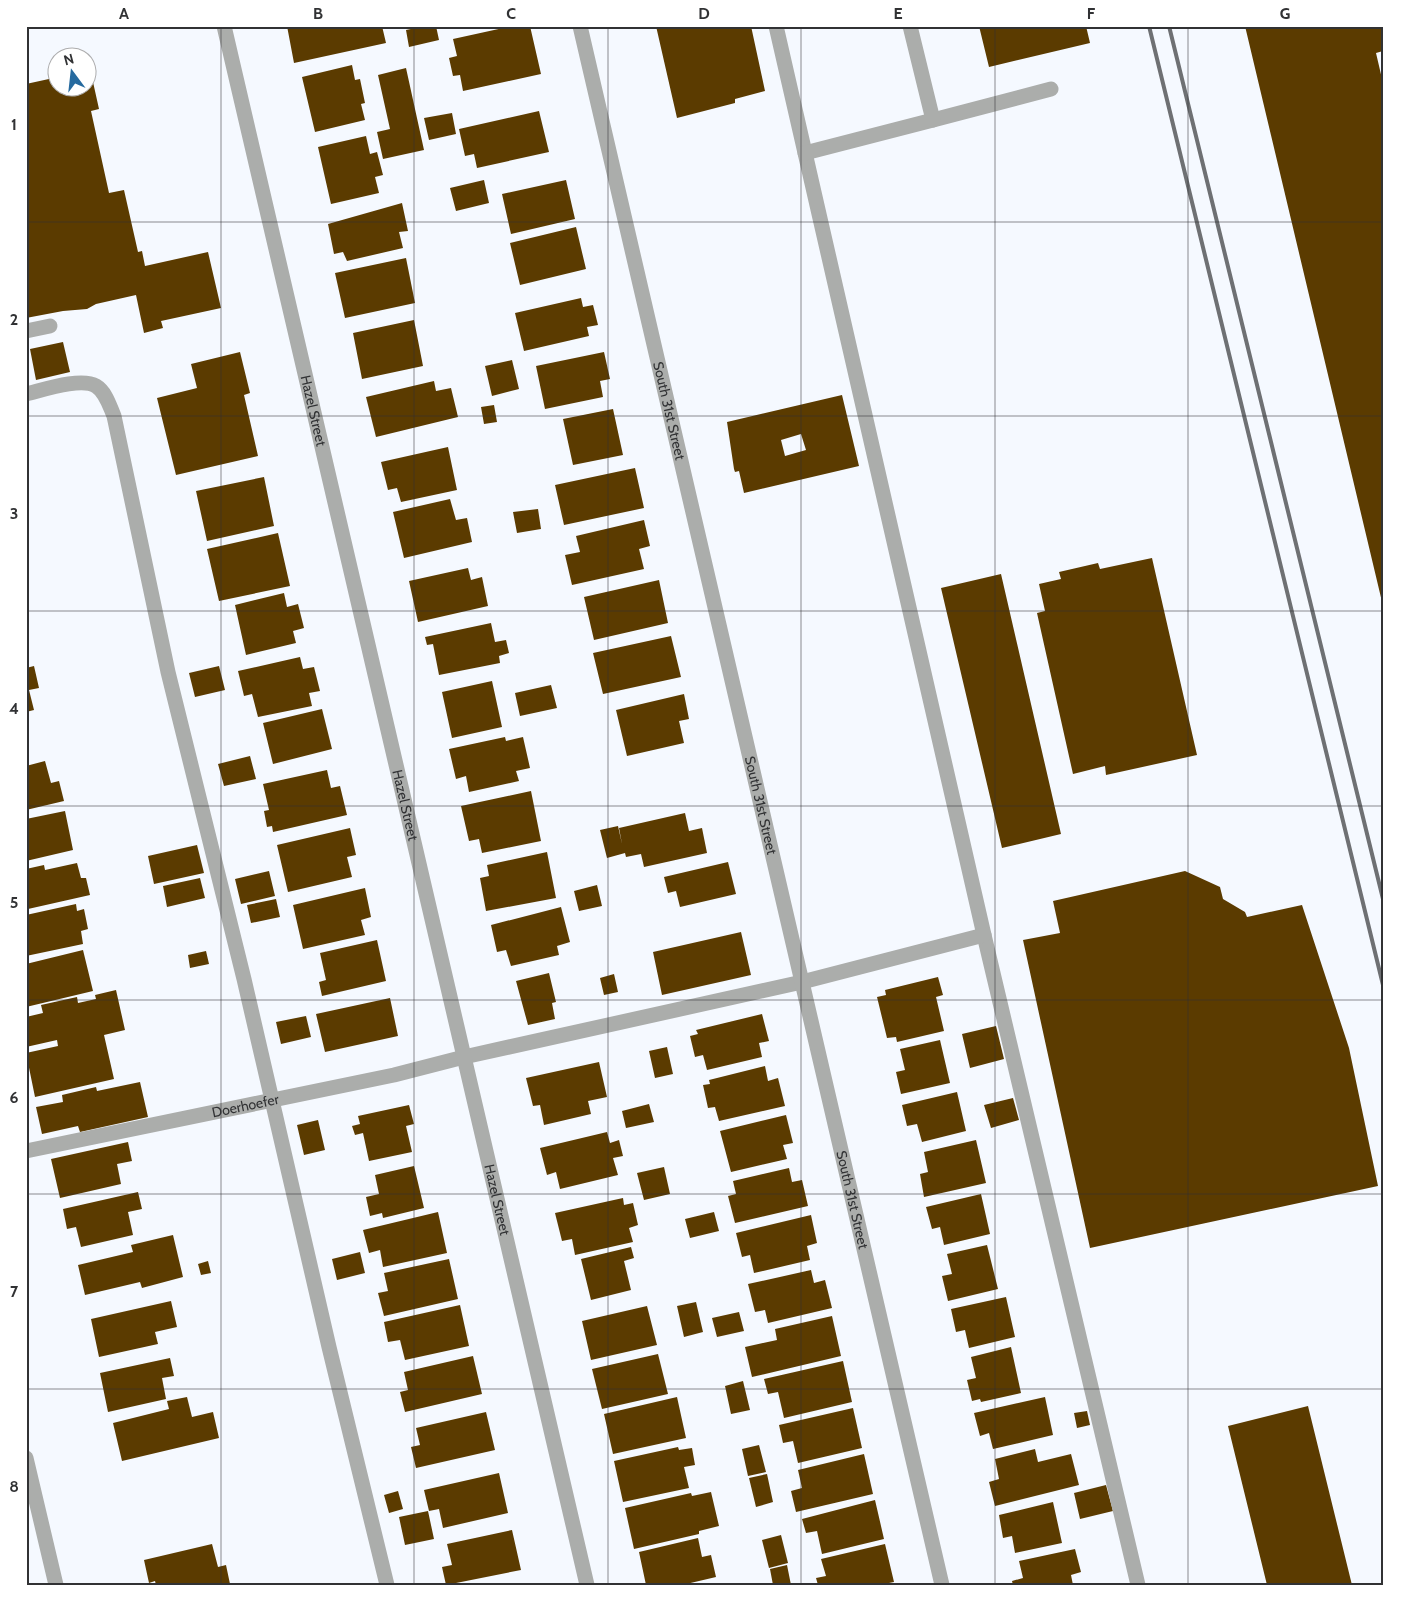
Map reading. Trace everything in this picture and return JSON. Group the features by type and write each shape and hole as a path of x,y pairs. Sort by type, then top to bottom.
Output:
{"street":[{"name":"Hazel Street","path":"224,26 587,1585"},
{"name":"South 31st Street","path":"580,26 942,1585"},
{"path":"776,26 984,935 1138,1585"},
{"path":"910,26 933,120"},
{"path":"805,153 1051,89"},
{"path":"26,331 50,326"},
{"path":"26,394 80,383 92,384 101,391 114,416 168,672 242,970 387,1585"},
{"name":"Doerhoefer","path":"26,1151 394,1075 464,1057 802,982 984,935"},
{"path":"26,1458 56,1585"}],"building":[{"path":"287,26 382,26 386,43 294,63"},
{"path":"436,26 439,40 409,47 406,30"},
{"path":"512,26 530,26 541,74 463,91 460,75 453,76 449,58 457,56 453,39"},
{"path":"656,26 751,26 765,91 735,99 735,103 677,118"},
{"path":"979,26 1086,26 1090,43 989,67"},
{"path":"1245,26 1383,26 1383,51 1376,53 1383,83 1383,606"},
{"path":"352,65 355,80 360,79 365,103 361,104 365,120 315,132 302,77"},
{"path":"406,68 424,150 383,159 377,132 390,129 378,75"},
{"path":"48,79 48,98 97,98 99,109 91,111 109,193 124,190 138,252 142,251 145,266 208,252 221,308 161,321 163,328 144,333 136,295 96,304 87,309 63,311 26,318 26,84"},
{"path":"539,111 549,152 477,168 474,154 465,156 459,129"},
{"path":"452,113 456,134 429,140 424,118"},
{"path":"366,136 370,154 377,152 383,175 375,177 379,193 331,204 318,147"},
{"path":"484,180 489,203 456,211 450,188"},
{"path":"566,180 575,219 511,234 502,194"},
{"path":"402,203 408,231 399,232 403,248 347,261 343,252 334,254 328,224"},
{"path":"576,227 586,269 520,285 510,243"},
{"path":"406,258 415,303 345,318 335,273"},
{"path":"581,298 583,307 593,305 598,325 587,327 589,336 524,351 515,313"},
{"path":"414,320 423,366 362,379 353,333"},
{"path":"63,342 70,372 36,380 30,349"},
{"path":"240,352 250,393 244,395 258,456 176,475 157,398 197,388 191,364"},
{"path":"604,352 610,379 600,381 603,397 545,409 536,366"},
{"path":"512,360 519,389 492,396 485,366"},
{"path":"434,381 436,391 451,388 458,417 376,437 366,397"},
{"path":"842,395 859,466 744,493 739,471 735,472 734,469 727,422","holes":["801,434 806,450 785,456 781,440"]},
{"path":"494,405 497,422 484,424 481,407"},
{"path":"613,409 623,455 573,465 563,419"},
{"path":"448,447 457,490 401,502 397,488 388,490 381,462"},
{"path":"635,468 644,508 564,525 555,485"},
{"path":"264,477 274,526 207,541 196,491"},
{"path":"450,499 456,520 467,518 472,542 404,558 393,512"},
{"path":"538,509 541,529 517,533 513,512"},
{"path":"644,520 650,546 639,549 644,569 572,585 565,555 580,552 576,536"},
{"path":"278,533 290,586 219,601 207,549"},
{"path":"1152,558 1197,755 1106,775 1105,766 1073,774 1037,613 1045,611 1039,584 1061,579 1059,572 1098,563 1100,569"},
{"path":"468,568 471,580 482,577 488,606 418,622 409,581"},
{"path":"1001,574 1061,834 1002,848 941,588"},
{"path":"659,580 668,623 594,640 584,597"},
{"path":"284,593 287,607 298,604 304,628 293,631 296,643 246,655 235,605"},
{"path":"491,623 495,642 506,640 509,653 499,656 500,663 439,675 433,644 427,645 425,637"},
{"path":"671,636 681,677 603,694 593,653"},
{"path":"300,657 303,669 314,667 320,691 309,693 312,706 258,717 252,694 244,696 238,671"},
{"path":"34,666 39,688 29,690 34,710 26,712 26,668"},
{"path":"219,666 225,690 195,697 189,673"},
{"path":"492,681 502,727 452,738 442,692"},
{"path":"551,685 557,708 520,716 515,693"},
{"path":"684,694 689,719 679,721 684,743 627,756 616,710"},
{"path":"322,709 332,749 273,764 263,723"},
{"path":"505,737 506,741 523,737 530,768 516,771 519,781 469,792 466,776 456,779 449,749"},
{"path":"250,756 256,779 224,786 218,764"},
{"path":"45,761 51,783 59,781 64,801 26,810 26,766"},
{"path":"327,770 331,788 340,786 347,815 273,832 272,826 267,827 264,811 269,810 263,784"},
{"path":"531,791 541,841 482,853 479,839 469,841 461,806"},
{"path":"65,811 73,850 26,861 26,819"},
{"path":"685,813 689,831 702,828 707,853 644,867 641,854 626,857 625,853 607,858 600,830 618,826 622,844 619,828"},
{"path":"350,828 356,855 347,857 352,877 288,892 277,845"},
{"path":"197,845 204,873 154,884 148,856"},
{"path":"547,852 556,898 486,911 480,878 489,876 487,865"},
{"path":"728,862 736,894 680,907 676,891 668,893 664,877"},
{"path":"77,863 81,878 86,878 90,895 28,909 26,869 44,865 45,870"},
{"path":"269,871 275,896 241,904 235,879"},
{"path":"1185,871 1220,887 1223,899 1245,912 1247,917 1302,905 1349,1048 1378,1186 1090,1248 1023,940 1060,933 1053,901"},
{"path":"200,878 205,898 167,907 163,886"},
{"path":"597,885 602,906 579,911 574,891"},
{"path":"365,888 371,917 361,920 365,935 303,949 293,905"},
{"path":"276,899 280,917 251,923 247,905"},
{"path":"76,904 77,911 84,909 88,929 81,931 83,944 26,956 26,915"},
{"path":"561,907 570,942 557,946 559,955 511,966 506,950 497,952 491,925"},
{"path":"741,932 751,975 662,995 653,952"},
{"path":"377,940 386,981 322,996 319,982 326,980 320,953"},
{"path":"83,950 93,991 26,1007 26,964"},
{"path":"206,951 209,964 190,968 188,955"},
{"path":"549,973 556,1002 552,1003 555,1019 528,1025 516,981"},
{"path":"614,974 618,992 604,995 600,978"},
{"path":"938,977 943,995 936,997 944,1031 897,1042 896,1037 887,1038 877,997 886,995 885,990"},
{"path":"116,990 125,1030 104,1035 114,1079 35,1097 26,1053 58,1046 57,1040 26,1047 26,1017 43,1013 41,1005 77,997 78,1003 96,999 95,995"},
{"path":"390,998 398,1036 325,1052 316,1014"},
{"path":"762,1014 769,1041 759,1043 762,1057 707,1070 703,1055 695,1057 690,1036 698,1034 696,1030"},
{"path":"306,1016 311,1037 281,1044 276,1022"},
{"path":"996,1026 1004,1059 970,1068 962,1034"},
{"path":"940,1040 950,1083 901,1094 896,1072 905,1070 900,1049"},
{"path":"667,1047 673,1074 655,1078 649,1051"},
{"path":"599,1062 607,1097 588,1101 591,1114 544,1125 540,1105 533,1106 526,1078"},
{"path":"765,1066 768,1081 778,1078 785,1106 719,1121 715,1107 708,1108 703,1085 710,1084 709,1080"},
{"path":"140,1082 148,1117 80,1132 78,1126 42,1134 36,1107 63,1102 62,1095 96,1087 97,1091"},
{"path":"957,1092 966,1131 922,1142 917,1124 907,1126 902,1105"},
{"path":"1013,1098 1019,1120 991,1128 984,1105"},
{"path":"649,1104 654,1122 626,1128 622,1111"},
{"path":"409,1105 414,1124 406,1126 412,1152 369,1161 363,1133 355,1135 352,1126 360,1124 358,1116"},
{"path":"786,1115 793,1143 783,1145 787,1159 731,1172 720,1131"},
{"path":"318,1120 325,1150 304,1155 297,1125"},
{"path":"607,1132 610,1143 619,1140 623,1156 613,1158 618,1175 560,1189 556,1172 547,1175 540,1148"},
{"path":"976,1140 986,1183 924,1197 920,1174 928,1172 924,1152"},
{"path":"128,1142 132,1161 117,1164 121,1184 60,1198 51,1159"},
{"path":"414,1166 424,1208 383,1218 382,1213 370,1216 366,1197 379,1194 375,1175"},
{"path":"664,1167 670,1194 644,1200 637,1173"},
{"path":"789,1168 792,1182 802,1180 808,1206 735,1223 728,1196 736,1194 733,1181"},
{"path":"138,1192 142,1209 128,1212 133,1235 81,1247 76,1227 67,1229 63,1209"},
{"path":"981,1194 990,1234 944,1245 940,1227 932,1229 926,1207"},
{"path":"623,1198 624,1205 633,1203 638,1225 629,1228 633,1242 575,1255 572,1239 562,1241 555,1213"},
{"path":"438,1212 447,1253 383,1267 380,1250 369,1253 363,1230"},
{"path":"714,1212 719,1231 690,1238 685,1219"},
{"path":"811,1215 817,1243 807,1246 810,1260 754,1273 750,1255 742,1257 736,1233"},
{"path":"173,1235 183,1277 142,1288 140,1282 85,1295 78,1265 133,1252 131,1245"},
{"path":"987,1245 998,1289 948,1301 942,1276 952,1274 947,1254"},
{"path":"631,1247 634,1258 624,1261 631,1290 591,1300 581,1259"},
{"path":"360,1252 365,1273 337,1280 332,1259"},
{"path":"449,1259 458,1299 384,1316 378,1293 388,1291 384,1273"},
{"path":"208,1261 211,1273 201,1275 198,1264"},
{"path":"811,1270 814,1283 825,1280 832,1308 768,1323 765,1310 755,1312 748,1284"},
{"path":"1006,1297 1015,1337 969,1348 965,1330 956,1332 951,1309"},
{"path":"171,1301 177,1327 155,1332 158,1344 99,1357 91,1319"},
{"path":"696,1302 703,1332 684,1337 677,1306"},
{"path":"460,1305 469,1346 405,1360 400,1340 388,1342 384,1322"},
{"path":"647,1306 657,1345 591,1360 582,1321"},
{"path":"739,1312 744,1331 717,1337 712,1318"},
{"path":"832,1316 841,1356 752,1377 745,1347 777,1340 775,1329"},
{"path":"1011,1347 1021,1393 981,1402 980,1399 972,1401 967,1380 976,1378 971,1357"},
{"path":"658,1354 668,1394 602,1409 592,1369"},
{"path":"473,1356 482,1394 405,1412 400,1392 408,1390 404,1372"},
{"path":"170,1358 174,1376 162,1378 166,1399 108,1412 100,1373"},
{"path":"843,1361 852,1402 784,1418 778,1392 768,1394 764,1379"},
{"path":"743,1381 750,1410 731,1414 725,1386"},
{"path":"187,1397 192,1417 213,1412 219,1438 122,1461 113,1423 169,1409 167,1401"},
{"path":"677,1397 686,1438 613,1454 604,1414"},
{"path":"1045,1397 1053,1435 993,1449 989,1433 980,1436 974,1413"},
{"path":"1308,1406 1352,1585 1267,1585 1228,1426"},
{"path":"853,1408 862,1448 798,1463 793,1441 783,1443 779,1425"},
{"path":"1087,1411 1090,1425 1077,1428 1074,1413"},
{"path":"486,1412 495,1450 416,1468 411,1447 420,1445 416,1428"},
{"path":"759,1445 766,1472 748,1476 742,1449"},
{"path":"678,1447 679,1450 692,1448 695,1465 684,1467 689,1488 623,1502 614,1461"},
{"path":"1035,1449 1038,1462 1071,1454 1079,1485 995,1506 989,1482 999,1479 995,1459"},
{"path":"864,1454 873,1494 796,1512 791,1491 802,1488 798,1470"},
{"path":"499,1473 508,1513 443,1528 439,1509 429,1511 424,1490"},
{"path":"767,1474 773,1502 756,1507 749,1478"},
{"path":"1106,1485 1113,1511 1080,1519 1074,1493"},
{"path":"398,1491 403,1509 389,1513 384,1495"},
{"path":"711,1492 719,1526 699,1531 699,1534 634,1549 625,1508 691,1493 692,1496"},
{"path":"875,1500 884,1539 822,1554 817,1531 806,1533 802,1519"},
{"path":"1053,1502 1062,1543 1015,1553 1012,1536 1003,1538 999,1515"},
{"path":"428,1511 434,1539 405,1545 399,1517"},
{"path":"512,1530 521,1570 446,1585 442,1567 452,1565 447,1544"},
{"path":"781,1535 788,1563 769,1568 762,1540"},
{"path":"698,1538 702,1557 711,1555 716,1577 682,1585 646,1585 639,1552"},
{"path":"212,1544 218,1567 226,1565 230,1584 156,1585 155,1581 149,1583 144,1560"},
{"path":"885,1544 894,1582 879,1585 818,1585 816,1578 826,1576 821,1559"},
{"path":"1075,1549 1081,1572 1071,1575 1073,1585 1013,1585 1012,1581 1023,1578 1019,1561"},
{"path":"787,1565 791,1585 773,1585 770,1569"}],"railway":[{"path":"1149,26 1383,985"},
{"path":"1169,26 1383,899"}]}
